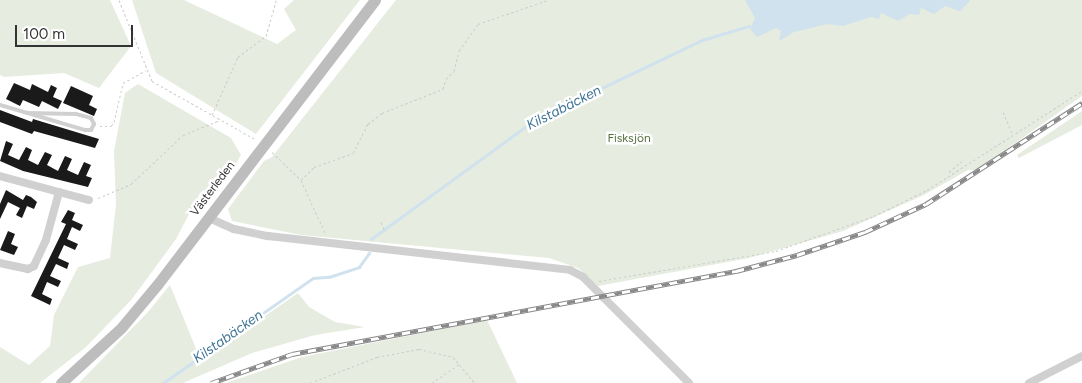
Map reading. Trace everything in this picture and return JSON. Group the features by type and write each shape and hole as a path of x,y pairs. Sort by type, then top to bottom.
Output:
{"street":[{"name":"Västerleden","path":"61,383 121,328 209,218 375,0"},
{"path":"0,176 89,200"},
{"path":"0,263 28,269 34,266 46,240 59,192"},
{"path":"209,218 248,232 328,243 570,270 583,277 689,383"},
{"path":"1029,383 1082,356"}],"lane":[{"path":"0,105 27,113 85,130 91,130 94,124 91,118 76,114 27,113"},
{"path":"679,373 680,383"}],"path":[{"path":"119,0 146,70 158,85 188,98 219,121 258,141"},
{"path":"212,116 238,57 266,36 276,0"},
{"path":"301,180 314,167 353,153 368,124 382,113 443,89 446,79 454,71 459,51 478,24 548,0"},
{"path":"94,124 111,126 123,83 146,70"},
{"path":"583,277 607,280 776,251 874,216 918,195 1082,91"},
{"path":"1003,112 1013,135"},
{"path":"89,200 122,190 183,135 219,121"},
{"path":"270,150 301,180 328,243"},
{"path":"949,172 962,161"},
{"path":"381,222 385,232"},
{"path":"310,383 331,372 402,351 435,350 459,364 475,383"},
{"path":"432,383 459,364"}],"green space":[{"path":"0,0 110,0 131,46 99,88 64,73 4,77 0,75"},
{"path":"132,0 184,0 277,44 296,30 284,9 294,0 360,0 256,134 156,73"},
{"name":"Fisksjön","path":"396,0 1082,0 1082,96 977,170 968,170 922,196 843,231 749,258 598,286 578,268 549,258 301,235 232,221 228,209 264,161 272,157"},
{"path":"138,84 231,138 241,155 231,172 200,193 176,239 132,299 86,347 40,383 0,383 0,347 29,365 50,346 54,315 78,267 110,258 116,204 114,151 125,93"},
{"path":"1082,111 1082,125 1019,158 1017,155"},
{"path":"170,285 201,361 298,293 309,307 335,322 365,327 315,335 252,353 183,383 79,383 148,312"},
{"path":"487,320 517,383 226,383 302,357"}],"water":[{"path":"745,0 970,1 960,11 945,6 934,14 921,8 919,15 910,14 898,21 881,13 879,19 871,17 843,26 827,24 794,32 779,41 781,31 776,28 757,37 750,29 755,18"}],"building":[{"path":"14,83 30,90 32,84 48,92 51,85 57,88 53,97 62,101 58,109 42,101 39,107 23,100 20,106 6,99"},
{"path":"71,86 93,96 89,105 97,109 94,116 63,103"},
{"path":"0,110 32,122 33,119 99,139 95,148 34,131 32,134 0,122"},
{"path":"6,141 13,144 8,155 19,160 26,147 32,150 28,160 38,165 45,152 52,155 47,165 58,171 65,156 72,159 67,170 78,175 84,162 91,165 86,176 92,178 88,187 23,171 0,161"},
{"path":"6,190 23,200 26,195 31,197 37,202 34,209 27,206 22,218 16,215 20,208 8,202 0,219 0,204"},
{"path":"68,210 75,213 72,220 83,225 80,231 72,227 67,239 78,244 75,250 64,245 58,258 69,263 67,269 56,264 50,276 61,281 58,287 47,282 42,294 52,299 50,305 31,296 66,224 61,222"},
{"path":"8,231 15,234 11,244 18,247 14,255 0,250"}],"waterway":[{"name":"Kilstabäcken","path":"371,239 535,120 702,40 749,26"},
{"name":"Kilstabäcken","path":"163,383 313,278 329,277 359,267 369,253"}],"railway":[{"path":"211,383 292,354 736,271 797,255 865,232 926,204 1082,103"}]}
